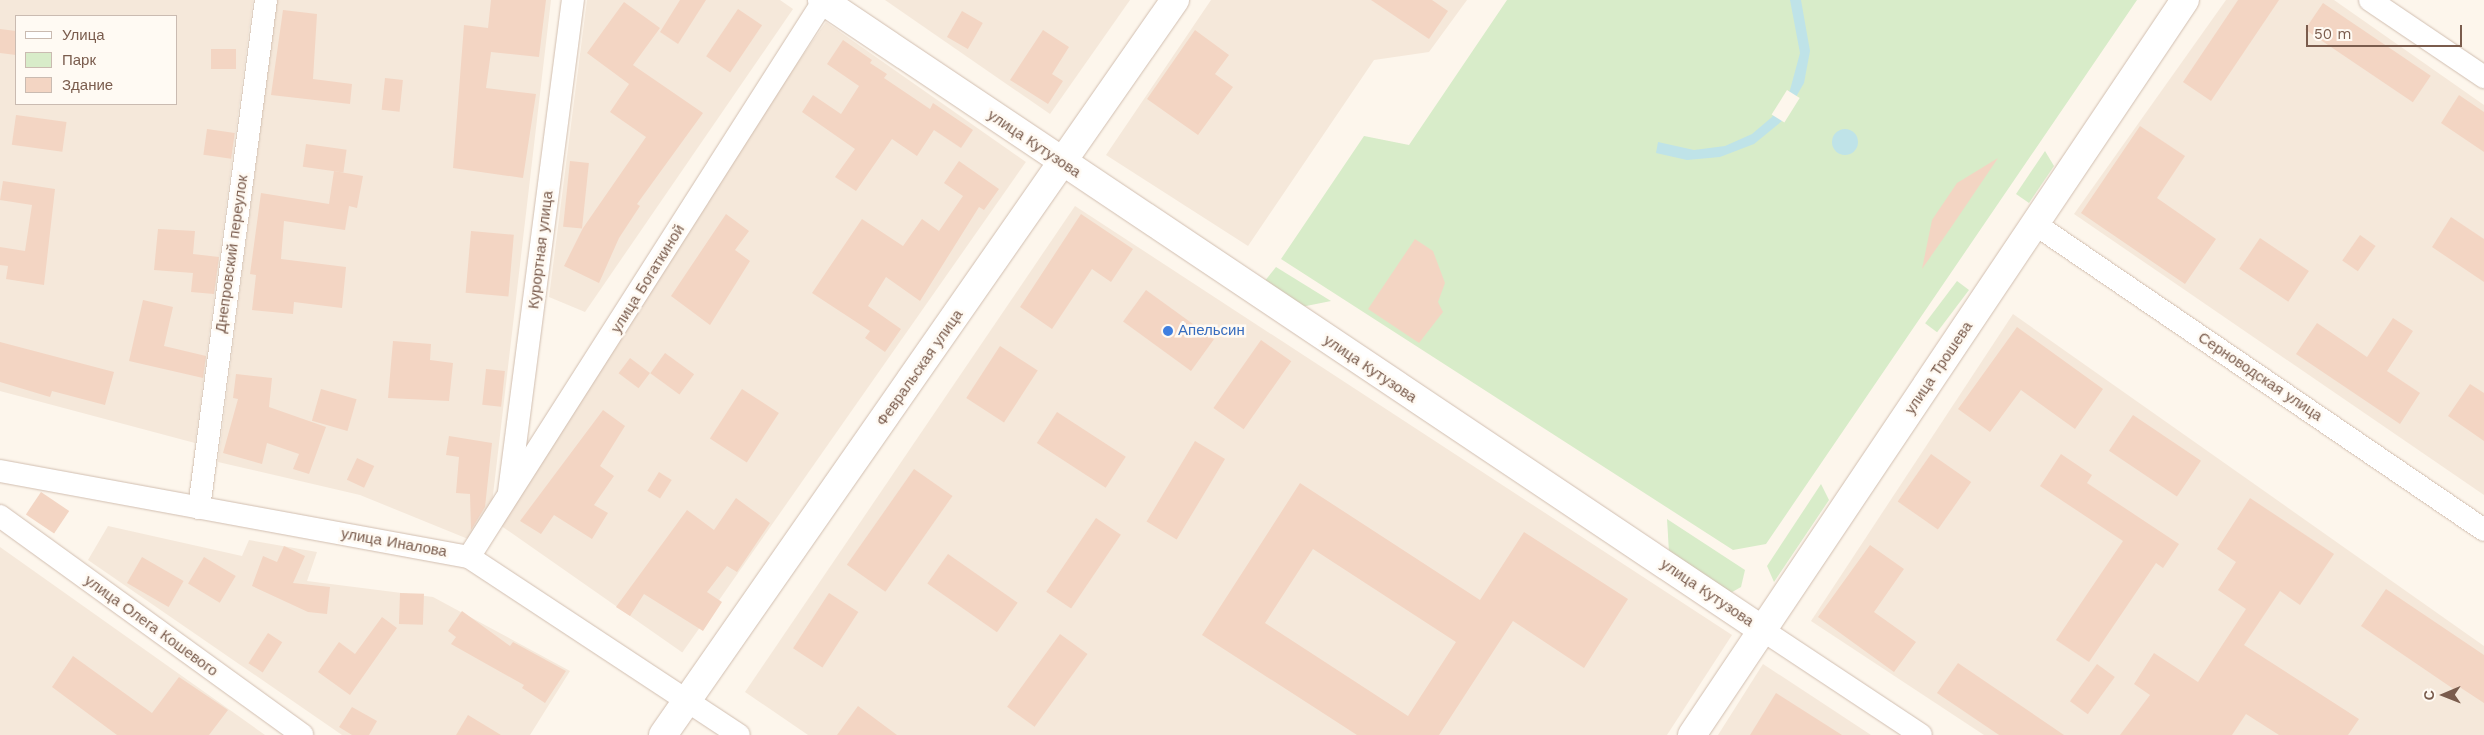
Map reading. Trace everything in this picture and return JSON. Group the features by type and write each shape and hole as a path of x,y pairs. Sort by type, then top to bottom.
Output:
{"street":[{"name":"Днепровский переулок","path":"199,508 266,0"},
{"name":"Курортная улица","path":"508,500 573,0"},
{"name":"улица Богаткиной","path":"469,557 508,500 823,0"},
{"name":"улица Кутузова","path":"823,0 1063,164 1920,735"},
{"name":"Февральская улица","path":"663,735 1063,164 1175,0"},
{"name":"улица Трошева","path":"1692,735 1764,631 2185,0"},
{"path":"2370,0 2484,77"},
{"name":"Серноводская улица","path":"2035,224 2484,530"},
{"name":"улица Иналова","path":"0,471 469,557 688,699 740,735"},
{"name":"улица Олега Кошевого","path":"0,516 302,735"}],"shaded area":[{"path":"0,0 253,0 195,443 0,391"},
{"path":"277,0 551,0 489,529 473,541 360,495 218,462"},
{"path":"587,0 780,0 793,9 585,312 549,297"},
{"path":"885,0 1130,0 1050,114"},
{"path":"1211,0 1467,0 1429,52 1374,60 1248,246 1106,155"},
{"path":"2226,0 2334,0 2484,105 2484,495 2074,214"},
{"path":"826,22 1026,162 682,653 482,513"},
{"path":"1075,206 1732,635 1667,735 808,735 745,692"},
{"path":"2013,314 2484,646 2484,735 1984,735 1811,621"},
{"path":"108,526 242,556 249,540 317,552 307,581 433,597 570,671 530,735 342,735 88,560"},
{"path":"0,547 265,735 0,735"},
{"path":"1763,664 1871,735 1718,735"}],"green space":[{"path":"1507,0 2137,0 1766,544 1733,550 1281,259 1364,136 1409,145"},
{"path":"2045,151 2054,166 2029,203 2016,194"},
{"path":"1276,267 1331,301 1301,307 1264,282"},
{"path":"1957,281 1969,290 1937,332 1925,323"},
{"path":"1821,484 1829,500 1774,582 1767,566"},
{"path":"1667,519 1745,570 1741,587 1727,595 1669,552"}],"water":[{"path":"1790,0 1801,0 1810,51 1804,83 1782,121 1754,144 1720,157 1687,160 1656,153 1658,142 1694,150 1725,146 1752,134 1772,117 1790,90 1800,53"},
{"path":"1845,129 1854,133 1858,142 1854,151 1845,155 1836,151 1832,142 1836,133"}],"pier":[{"path":"1787,90 1800,98 1784,123 1772,115"}],"building":[{"path":"491,0 546,0 539,57 491,52 486,88 536,94 523,178 453,168 464,25 488,28"},
{"path":"680,0 706,0 678,44 660,32"},
{"path":"1371,0 1432,0 1448,11 1429,39"},
{"path":"2238,0 2279,0 2211,101 2183,82"},
{"path":"624,2 660,28 633,65 703,113 637,204 640,206 619,238 599,283 564,266 583,228 646,137 610,112 629,84 587,53"},
{"path":"2323,3 2431,76 2413,102 2305,30"},
{"path":"738,9 762,25 730,72 706,56"},
{"path":"283,10 317,14 313,79 352,84 350,104 271,95"},
{"path":"962,11 983,23 968,49 947,37"},
{"path":"0,29 15,31 15,55 0,53"},
{"path":"1043,30 1069,47 1052,74 1063,81 1048,104 1010,80"},
{"path":"1195,30 1229,55 1215,74 1233,87 1198,135 1147,99"},
{"path":"843,40 872,60 870,63 887,74 884,78 930,109 933,103 973,130 961,148 934,130 917,156 892,139 856,191 835,177 855,149 802,112 813,95 841,114 859,86 827,64"},
{"path":"211,49 236,49 236,69 211,69"},
{"path":"385,78 403,80 400,112 382,110"},
{"path":"2459,95 2484,112 2484,152 2441,123"},
{"path":"16,115 67,122 62,152 12,145"},
{"path":"2140,126 2185,156 2157,198 2216,239 2185,284 2081,213"},
{"path":"207,129 235,133 231,159 203,155"},
{"path":"306,144 347,150 343,172 303,167"},
{"path":"1998,158 1922,269 1932,220 1957,183"},
{"path":"570,161 589,163 582,229 563,227"},
{"path":"959,161 999,189 984,210 979,207 920,301 886,277 868,306 901,329 885,352 865,338 870,331 812,293 862,219 903,246 922,219 939,231 963,196 944,183"},
{"path":"334,171 363,176 357,208 349,206 345,230 284,221 281,259 346,267 342,308 294,302 293,314 252,310 256,275 250,274 261,193 329,204"},
{"path":"3,181 55,189 44,285 6,279 8,266 0,265 0,247 25,251 32,205 0,200"},
{"path":"726,214 749,231 735,250 750,261 710,325 671,296"},
{"path":"1081,214 1133,249 1111,282 1092,269 1052,329 1020,307"},
{"path":"2451,217 2484,239 2484,282 2432,247"},
{"path":"158,229 195,231 193,254 219,257 214,294 191,292 193,273 154,270"},
{"path":"471,231 514,235 508,297 466,293"},
{"path":"2360,235 2376,246 2358,271 2342,260"},
{"path":"2260,238 2309,271 2288,302 2239,269"},
{"path":"1415,239 1433,251 1445,283 1438,302 1443,312 1419,343 1368,309"},
{"path":"1146,290 1214,339 1191,371 1123,322"},
{"path":"143,300 173,307 164,346 206,356 203,378 129,361"},
{"path":"2393,318 2413,331 2387,371 2420,393 2400,424 2296,354 2317,323 2367,357"},
{"path":"2017,327 2103,389 2075,429 2021,390 1990,432 1958,409"},
{"path":"1261,340 1291,361 1244,429 1213,408"},
{"path":"393,341 431,344 430,360 453,363 449,401 388,398"},
{"path":"0,342 114,372 105,405 52,391 50,397 0,382"},
{"path":"1000,346 1038,371 1004,423 966,398"},
{"path":"665,353 694,374 679,394 650,373"},
{"path":"630,358 650,373 639,388 619,373"},
{"path":"486,369 505,371 501,407 482,405"},
{"path":"236,374 272,378 269,407 326,427 309,474 293,469 299,454 267,443 262,464 223,453 238,399 233,398"},
{"path":"2470,384 2484,393 2484,441 2448,416"},
{"path":"321,389 357,399 347,431 312,421"},
{"path":"742,389 779,413 747,462 710,438"},
{"path":"603,410 625,426 600,466 614,476 594,505 608,513 592,539 554,515 541,534 520,521"},
{"path":"1057,412 1126,457 1106,488 1037,443"},
{"path":"2133,415 2201,461 2177,497 2109,451"},
{"path":"449,436 492,443 485,507 471,530 470,494 456,493 459,457 446,455"},
{"path":"1195,441 1225,459 1177,540 1147,522"},
{"path":"1931,454 1971,482 1938,530 1898,502"},
{"path":"2061,454 2092,475 2087,483 2179,544 2163,568 2156,563 2089,662 2056,640 2123,541 2040,486"},
{"path":"357,458 374,466 364,488 347,480"},
{"path":"914,469 953,496 885,592 847,565"},
{"path":"659,472 672,480 660,499 647,491"},
{"path":"1300,483 1480,600 1524,532 1628,599 1584,668 1513,621 1439,735 1357,735 1202,635","holes":["1313,549 1456,642 1408,716 1265,623"]},
{"path":"41,492 69,511 54,533 26,514"},
{"path":"736,498 770,523 737,572 727,566 707,592 722,602 703,631 644,594 630,616 616,607 687,510 714,530"},
{"path":"2250,498 2334,554 2300,605 2280,591 2244,645 2359,719 2348,735 2279,735 2246,714 2232,735 2120,735 2150,695 2134,684 2154,653 2198,682 2246,609 2218,590 2236,562 2217,549"},
{"path":"1096,518 1121,535 1071,609 1046,592"},
{"path":"1870,545 1904,569 1874,612 1916,642 1894,672 1818,617"},
{"path":"284,546 305,556 293,583 330,587 327,614 308,612 252,586 263,556 277,562"},
{"path":"948,554 1018,603 997,632 927,583"},
{"path":"142,557 184,581 169,607 127,583"},
{"path":"204,557 236,576 220,603 188,584"},
{"path":"2386,589 2484,655 2484,703 2458,686 2455,690 2361,626"},
{"path":"400,593 424,594 423,625 399,624"},
{"path":"829,593 858,612 822,667 793,648"},
{"path":"462,611 510,646 513,642 566,671 545,703 522,688 524,685 451,644 456,637 448,631"},
{"path":"382,617 397,628 350,695 318,672 339,642 355,654"},
{"path":"268,633 282,642 263,672 248,663"},
{"path":"1060,634 1088,654 1035,727 1007,707"},
{"path":"73,656 152,713 179,677 228,710 209,735 117,735 52,687"},
{"path":"1958,663 2064,735 1999,735 1937,693"},
{"path":"2097,664 2115,677 2088,714 2070,701"},
{"path":"1776,693 1842,735 1750,735"},
{"path":"858,706 897,735 837,735"},
{"path":"352,707 377,721 369,735 352,735 339,727"},
{"path":"468,715 501,735 456,735"}],"place":[{"name":"Апельсин","path":"1168,331"}]}
